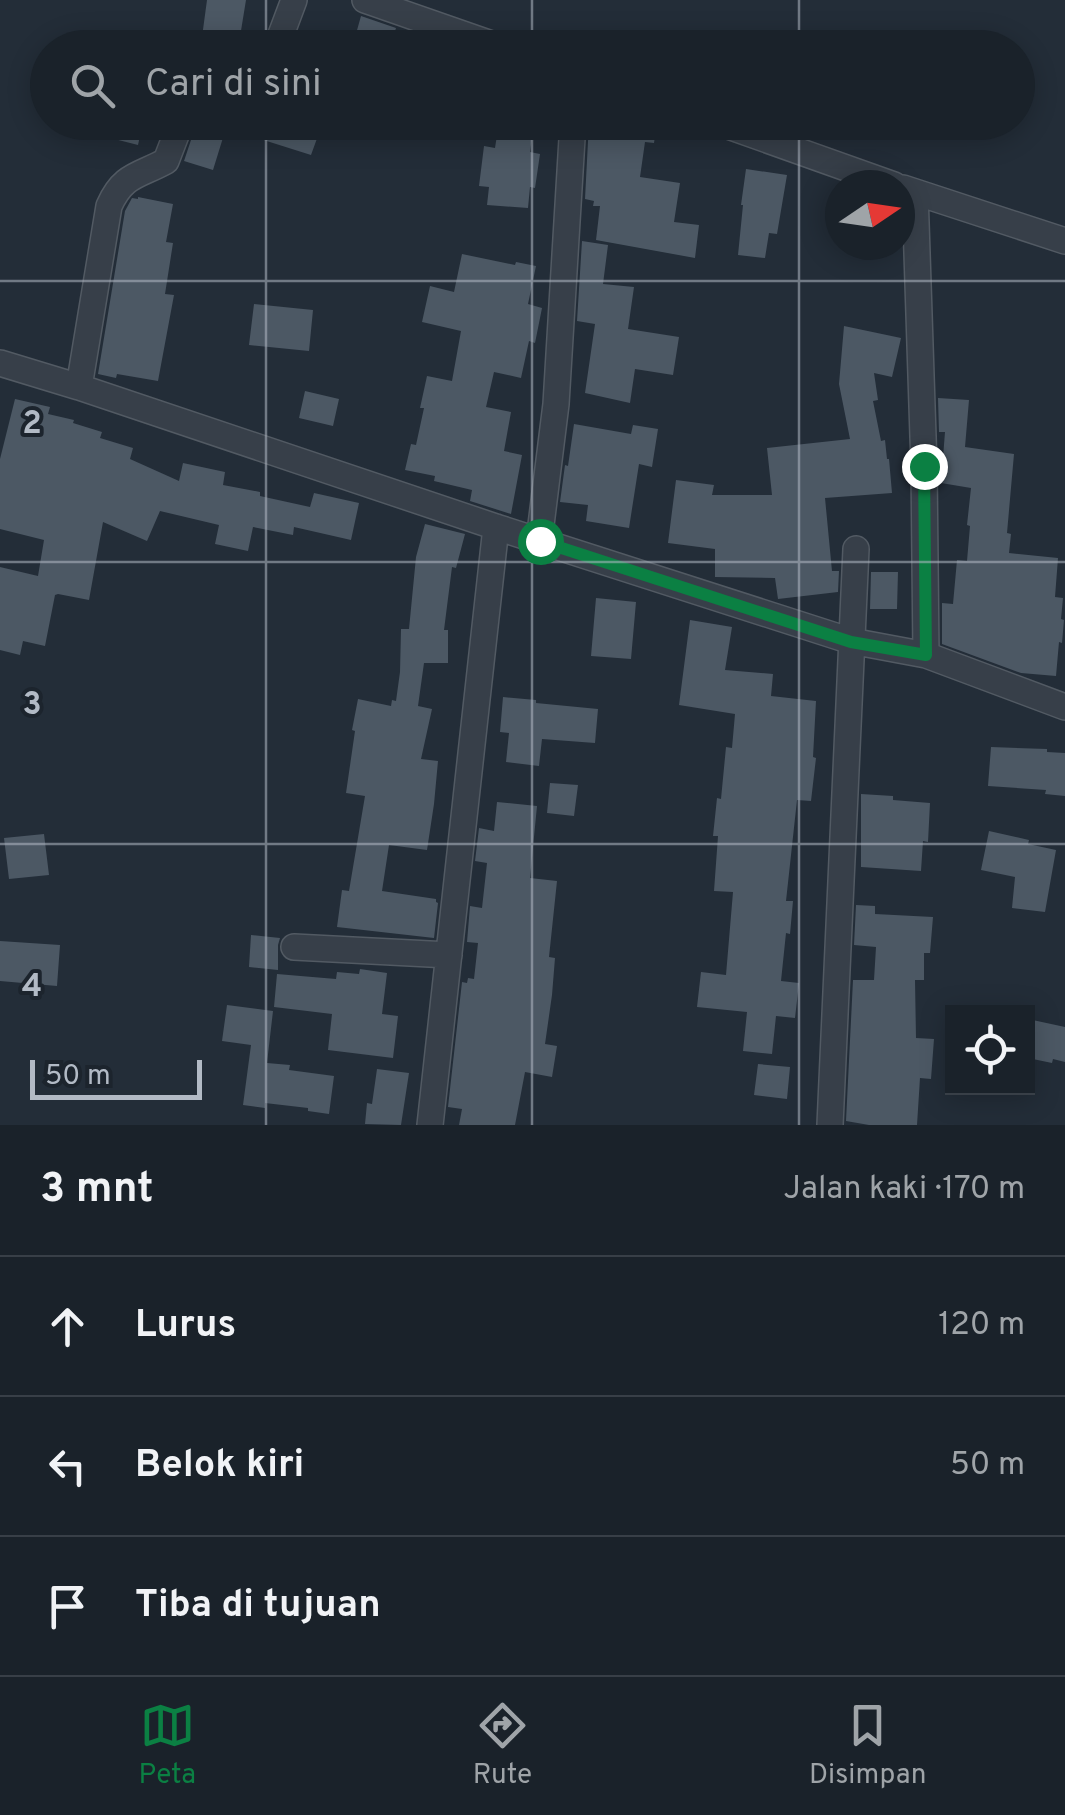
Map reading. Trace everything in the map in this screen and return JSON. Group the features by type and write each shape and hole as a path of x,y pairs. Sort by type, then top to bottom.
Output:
{"street":[{"path":"283,30 294,0"},
{"path":"365,0 451,30"},
{"path":"79,387 110,206 128,178 166,162 174,140"},
{"path":"540,541 556,404 572,140"},
{"path":"768,140 852,170"},
{"path":"915,192 1065,242"},
{"path":"908,260 924,466 926,655"},
{"path":"0,365 79,387 851,642 926,655 1065,707"},
{"path":"430,1125 496,527"},
{"path":"830,1125 856,549"},
{"path":"294,946 449,955"}],"building":[{"path":"207,0 246,0 241,30 203,30"},
{"path":"361,16 396,28 395,30 357,30"},
{"path":"191,140 222,140 213,170 184,161"},
{"path":"264,140 316,140 311,155"},
{"path":"496,140 532,140 530,152 540,154 528,208 487,205 489,187 479,186 484,146 495,148"},
{"path":"588,140 654,140 645,142 640,177 680,183 674,222 699,225 695,258 596,240 600,206 585,199"},
{"path":"746,169 787,175 777,234 769,233 765,258 738,255"},
{"path":"132,198 173,204 166,242 173,243 165,294 174,295 158,381 98,374 125,211"},
{"path":"582,241 608,245 603,284 634,287 628,329 679,337 673,375 635,369 630,403 585,393 595,324 577,321"},
{"path":"462,254 536,266 528,304 542,308 535,343 529,341 521,378 494,372 486,407 511,412 504,451 522,455 511,514 470,501 472,490 405,470 411,444 416,445 427,376 452,381 461,331 422,322 430,286 454,292"},
{"path":"254,304 313,310 309,351 249,345"},
{"path":"844,326 901,338 892,377 874,373 878,400 873,401 889,459 892,493 825,498 832,571 839,571 838,592 778,599 775,578 715,577 715,549 668,543 676,480 714,485 712,495 772,495 767,448 850,439 839,384"},
{"path":"305,391 339,399 333,426 299,418"},
{"path":"938,398 969,400 965,447 1014,454 1007,533 1011,534 1009,553 1058,558 1055,597 1063,598 1064,620 1056,676 1021,673 942,644 942,603 953,604 957,560 967,561 971,488 941,483 945,432 939,432"},
{"path":"15,399 50,407 48,414 102,432 100,438 133,448 130,459 179,481 183,463 225,472 223,485 260,492 260,496 310,507 314,493 359,503 351,540 294,527 293,535 253,527 248,551 215,544 219,525 160,511 147,541 103,522 89,600 55,595 45,646 23,641 20,655 0,650 0,567 38,576 44,540 0,529 0,459"},
{"path":"574,424 631,434 633,425 658,429 652,467 639,464 629,528 586,521 588,505 560,502"},
{"path":"425,524 465,534 456,568 452,567 444,630 448,630 448,663 424,663 418,706 432,709 421,759 438,761 434,804 427,850 389,845 382,891 436,899 434,938 337,927 342,890 349,891 365,796 346,793 358,699 391,706 392,700 396,701 401,629 409,629 416,557"},
{"path":"871,572 898,572 897,609 870,609"},
{"path":"596,598 636,602 631,659 591,656"},
{"path":"690,620 732,627 725,670 773,674 771,696 816,701 811,801 797,800 786,901 793,901 781,981 799,983 795,1018 776,1016 772,1054 743,1051 747,1012 697,1007 701,972 726,975 733,892 714,891 718,836 713,836 726,747 732,748 735,714 679,705"},
{"path":"503,697 598,709 595,743 542,739 539,766 506,762 509,733 500,732"},
{"path":"991,747 1065,753 1065,796 1045,794 1046,790 988,786"},
{"path":"550,783 578,785 574,816 547,813"},
{"path":"861,794 930,803 928,842 923,841 921,871 861,867"},
{"path":"497,802 537,806 530,878 557,881 549,957 555,958 545,1044 557,1046 552,1077 525,1072 515,1125 459,1125 462,1109 448,1107 462,982 474,979 478,943 467,942 470,906 482,908 487,863 475,861 479,828 494,831"},
{"path":"989,831 1056,850 1045,912 1012,908 1015,877 981,870"},
{"path":"44,834 49,875 9,879 4,838"},
{"path":"856,905 875,906 875,914 933,917 930,953 924,953 924,980 915,980 916,1038 934,1039 931,1079 920,1078 917,1125 846,1121 853,980 874,980 876,947 854,945"},
{"path":"251,935 280,938 278,970 249,967"},
{"path":"0,941 60,945 57,986 0,981"},
{"path":"360,969 387,973 382,1014 398,1016 393,1058 328,1050 332,1014 274,1007 277,974 336,979 337,972 359,974"},
{"path":"227,1005 273,1011 267,1063 334,1076 329,1114 265,1103 265,1108 243,1105 251,1045 222,1041"},
{"path":"1035,1021 1065,1027 1065,1062 1053,1059 1052,1063 1035,1059"},
{"path":"758,1064 790,1067 787,1099 754,1095"},
{"path":"377,1069 409,1073 401,1125 365,1124"}],"route":[{"path":"540,541 851,642 926,655 924,466"}]}
